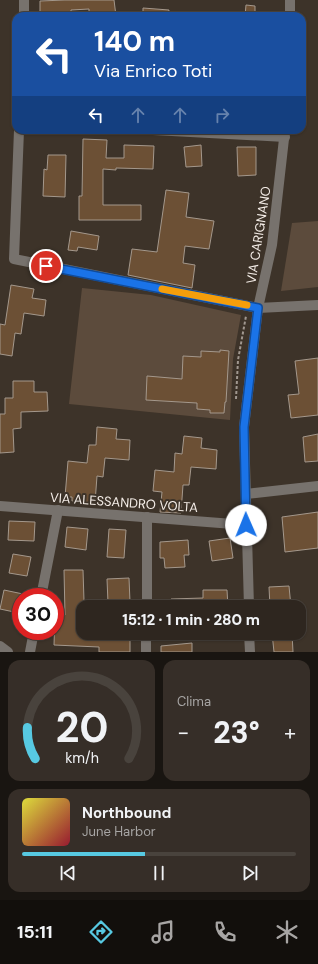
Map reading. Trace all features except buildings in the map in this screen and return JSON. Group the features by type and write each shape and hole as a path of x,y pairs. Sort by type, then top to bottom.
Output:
{"street":[{"path":"24,0 24,12"},
{"path":"290,0 290,12"},
{"path":"19,134 14,259 258,308 318,305"},
{"name":"VIA CARIGNANO","path":"248,600 244,427 258,308 272,245 285,134"},
{"path":"246,494 318,486"},
{"name":"VIA ALESSANDRO VOLTA","path":"0,506 246,525"},
{"path":"43,588 58,510"},
{"path":"146,600 147,517"},
{"path":"30,652 32,640"},
{"path":"146,640 146,652"},
{"path":"249,640 250,652"},
{"path":"0,646 8,652"}],"shaded area":[{"path":"318,221 318,287 281,291 292,223"},
{"path":"82,288 151,295 241,315 233,359 230,420 69,404"}],"slow traffic":[{"path":"162,289 247,305"}],"route":[{"path":"46,266 258,308 244,427 246,525"}]}
